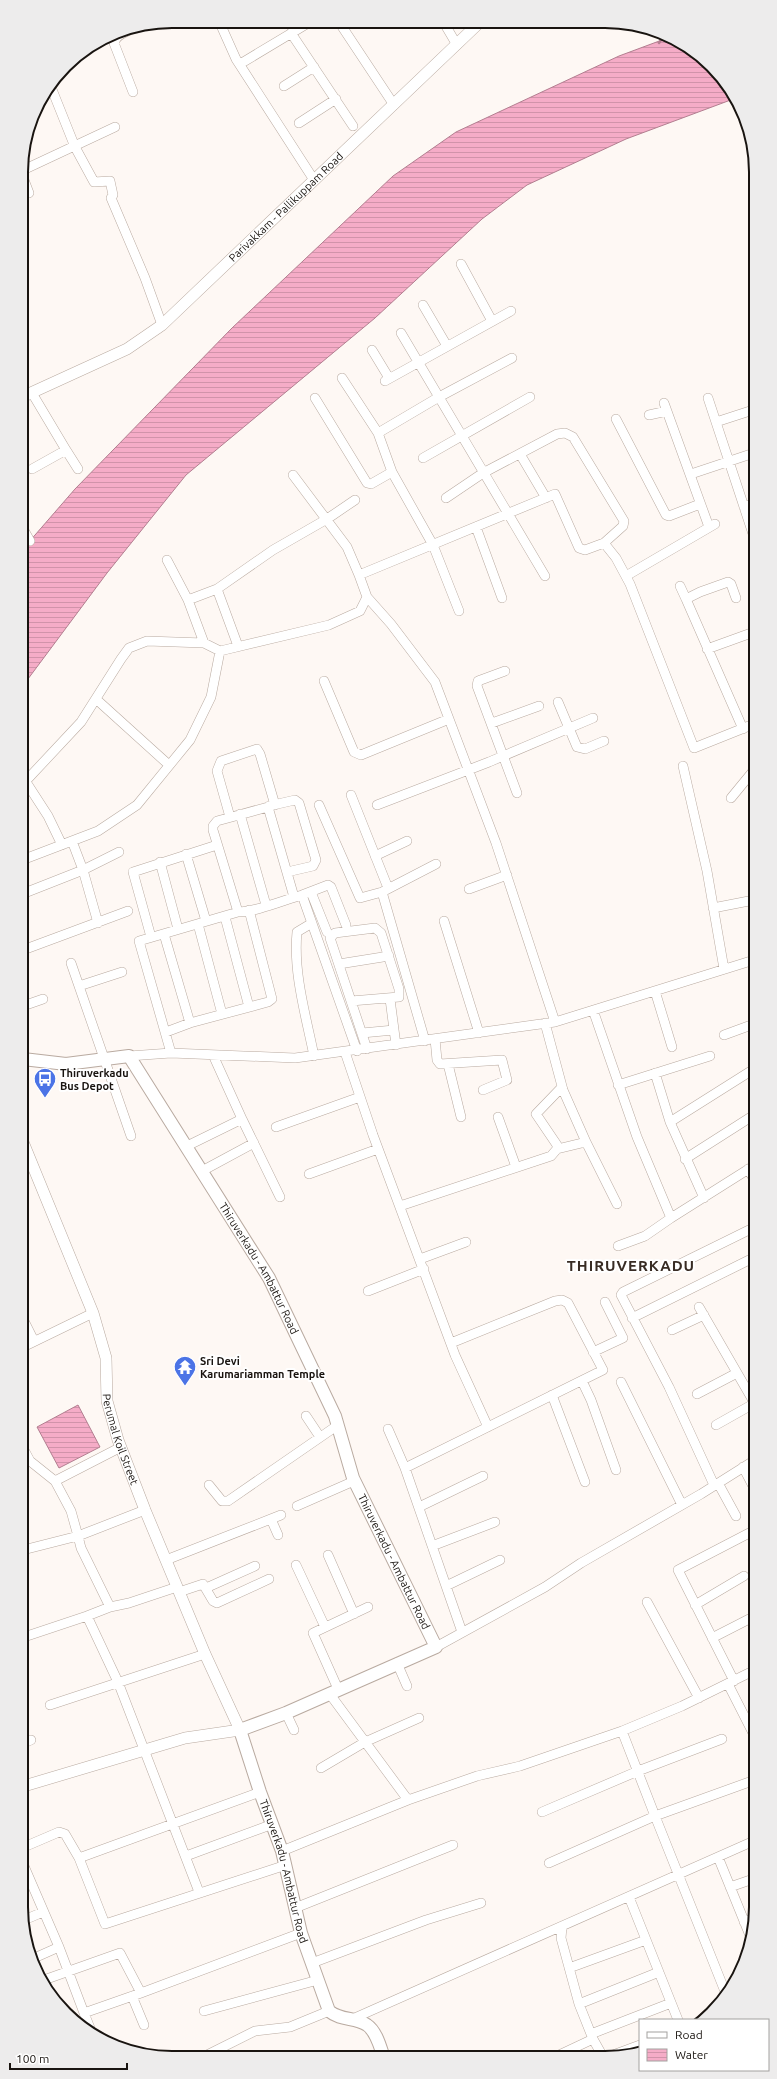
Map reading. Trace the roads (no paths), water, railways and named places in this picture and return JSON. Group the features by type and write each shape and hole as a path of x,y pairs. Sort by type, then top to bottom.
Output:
{"main road":[{"path":"28,1060 66,1064 129,1056"},
{"name":"Thiruverkadu - Ambattur Road","path":"129,1056 269,1278 335,1416 354,1481 436,1647"},
{"path":"240,1730 286,1713 333,1691 436,1647"},
{"name":"Thiruverkadu - Ambattur Road","path":"240,1730 260,1792 282,1851 301,1933 329,2011"},
{"path":"329,2011 341,2018 361,2021 369,2025 376,2036 382,2051"}],"street":[{"path":"222,28 240,64 314,180"},
{"path":"240,64 300,28"},
{"path":"343,28 394,105"},
{"path":"447,28 456,45"},
{"name":"Parivakkam - Pallikuppam Road","path":"28,395 127,349 162,325 474,28"},
{"path":"291,33 353,126"},
{"path":"115,40 114,43 133,92"},
{"path":"284,86 314,67"},
{"path":"53,91 75,147 94,182 110,181 113,195 111,198 145,278 162,325"},
{"path":"299,123 336,99"},
{"path":"28,168 115,127"},
{"path":"460,264 492,322"},
{"path":"423,305 447,346"},
{"path":"372,350 387,380 511,310"},
{"path":"401,333 545,576"},
{"path":"378,433 439,397 512,358"},
{"path":"342,378 378,433 392,472 433,545 459,611"},
{"path":"32,393 78,469"},
{"path":"423,458 530,397"},
{"path":"315,398 367,483 371,484 392,472"},
{"path":"708,398 749,522"},
{"path":"626,576 712,525 700,504 666,407 649,416"},
{"path":"716,422 749,411"},
{"path":"616,420 666,515 669,516 700,504"},
{"path":"359,575 555,494 582,550 604,543 623,526 624,521 573,437 565,433 557,434 483,473 446,498"},
{"path":"32,469 66,450"},
{"path":"520,454 546,498"},
{"path":"694,474 749,455"},
{"path":"293,475 325,520 347,547 367,596 391,624 435,682 506,875 555,1022"},
{"path":"188,600 217,589 273,550 325,520 355,500"},
{"path":"744,507 749,505"},
{"path":"476,527 502,598"},
{"path":"28,537 30,541"},
{"path":"604,543 616,558 626,576 694,748 749,726"},
{"path":"168,560 188,600 204,642"},
{"path":"686,599 700,592 728,582 731,584 736,598"},
{"path":"680,586 743,729"},
{"path":"217,589 238,646"},
{"path":"28,779 81,722 130,648 147,641 204,642 220,651 329,625 360,611 367,596"},
{"path":"707,649 749,634"},
{"path":"28,858 98,831 137,805 190,740 211,697 220,651"},
{"path":"505,671 478,681 477,684 517,792"},
{"path":"324,681 354,752 357,754 361,755 449,719"},
{"path":"96,699 169,765"},
{"path":"558,702 577,747 585,749 604,741"},
{"path":"492,723 539,706"},
{"path":"377,805 468,770 593,718"},
{"path":"230,817 217,771 219,764 221,761 257,749 260,754 287,872 312,923 357,1050"},
{"path":"683,766 713,908 724,969"},
{"path":"731,798 749,776"},
{"path":"28,788 48,816 62,845"},
{"path":"351,795 375,856 425,1041"},
{"path":"238,912 217,845 213,826 217,821 295,800 300,803 316,860 313,866 287,872"},
{"path":"319,805 357,895 360,898 385,890 436,864"},
{"path":"240,814 266,905"},
{"path":"375,856 407,841"},
{"path":"72,842 83,870 98,923"},
{"path":"151,937 133,872 160,862 217,845"},
{"path":"28,892 83,870 119,852"},
{"path":"186,854 222,1014"},
{"path":"160,862 178,929"},
{"path":"469,889 506,875"},
{"path":"170,1053 166,1032 140,941 298,896 328,885 331,887 346,925"},
{"path":"311,892 327,932"},
{"path":"713,908 749,901"},
{"path":"166,1032 190,1023 249,1007 272,999 249,910"},
{"path":"28,948 128,911"},
{"path":"225,917 249,1007"},
{"path":"444,921 479,1033"},
{"path":"312,923 297,932 296,943 297,968 314,1056"},
{"path":"351,1002 390,999 398,997 400,993 381,933 375,928 335,934 330,938 351,1002 362,1033 367,1049"},
{"path":"164,934 190,1023"},
{"path":"339,964 389,956"},
{"path":"129,1056 170,1053 295,1058 555,1022 749,962"},
{"path":"71,963 130,1136"},
{"path":"79,986 122,972"},
{"path":"655,990 672,1047"},
{"path":"28,1004 43,999"},
{"path":"390,999 396,1045"},
{"path":"593,1010 637,1137 671,1218"},
{"path":"545,1023 562,1087 586,1142 617,1204"},
{"path":"724,1035 749,1026"},
{"path":"362,1033 394,1030"},
{"path":"435,1039 438,1062 440,1064 501,1060 507,1080 482,1090"},
{"path":"345,1052 378,1149 451,1344 488,1427"},
{"path":"213,1055 280,1197"},
{"path":"618,1084 710,1056"},
{"path":"448,1064 461,1117"},
{"path":"670,1122 749,1072"},
{"path":"655,1073 670,1122 704,1198"},
{"path":"558,1149 555,1141 536,1114 562,1087"},
{"path":"276,1127 360,1097"},
{"path":"498,1117 516,1167"},
{"path":"685,1158 749,1118"},
{"path":"187,1146 242,1119"},
{"path":"400,1206 543,1159 558,1149 586,1142"},
{"path":"202,1171 254,1143"},
{"path":"309,1174 378,1149"},
{"name":"Perumal Koil Street","path":"28,1154 93,1313 106,1358 107,1401 121,1447 178,1590 205,1654 240,1730"},
{"path":"618,1246 645,1236 749,1168"},
{"path":"736,1516 716,1484 669,1387 621,1295 622,1292 749,1230"},
{"path":"420,1259 466,1242"},
{"path":"632,1318 749,1260"},
{"path":"368,1291 424,1269"},
{"path":"405,1468 603,1370 568,1303 562,1300 555,1301 451,1344"},
{"path":"593,1352 623,1338 605,1302"},
{"path":"672,1330 701,1311 749,1394"},
{"path":"28,1344 93,1313"},
{"path":"28,1329 34,1341"},
{"path":"697,1394 736,1373"},
{"path":"582,1380 591,1400 616,1470"},
{"path":"621,1382 682,1505"},
{"path":"552,1395 585,1482"},
{"path":"716,1425 749,1406"},
{"path":"306,1416 320,1437"},
{"path":"209,1485 222,1501 228,1501 338,1425"},
{"path":"388,1429 405,1468 462,1632"},
{"path":"55,1481 121,1447"},
{"path":"28,1457 30,1461 55,1481 71,1511 81,1548 110,1607"},
{"path":"436,1647 545,1587 580,1563 682,1505 749,1464"},
{"path":"743,1467 749,1478"},
{"path":"418,1507 482,1476"},
{"path":"297,1506 354,1481"},
{"path":"28,1549 78,1536 145,1510"},
{"path":"166,1560 281,1515"},
{"path":"271,1519 278,1535"},
{"path":"432,1546 495,1522"},
{"path":"749,1533 678,1570 712,1638 749,1724"},
{"path":"328,1555 354,1614"},
{"path":"446,1586 500,1560"},
{"path":"296,1565 325,1627"},
{"path":"206,1588 255,1566"},
{"path":"696,1605 744,1576"},
{"path":"28,1636 110,1607 201,1584 206,1588 213,1601 217,1603 269,1579"},
{"path":"647,1602 699,1698"},
{"path":"368,1607 314,1632 313,1636 333,1691 365,1742 408,1800"},
{"path":"87,1616 118,1682 143,1751 174,1823 199,1892"},
{"path":"712,1638 749,1619"},
{"path":"50,1705 205,1654"},
{"path":"397,1663 407,1686"},
{"path":"282,1851 408,1800 478,1776 520,1766 622,1731 699,1698 749,1673"},
{"path":"286,1713 294,1730"},
{"path":"320,1768 365,1742 419,1718"},
{"path":"28,1785 185,1738 240,1730"},
{"path":"622,1731 724,1989"},
{"path":"542,1812 638,1771 722,1739"},
{"path":"549,1863 655,1816 749,1782"},
{"path":"79,1858 260,1792"},
{"path":"186,1856 273,1824"},
{"path":"28,1845 62,1832 65,1834 79,1858 105,1924 199,1892 286,1865"},
{"path":"350,2020 749,1843"},
{"path":"296,1908 453,1845"},
{"path":"718,1857 747,1929"},
{"path":"730,1886 749,1880"},
{"path":"28,1885 43,1912 59,1947 89,2024"},
{"path":"629,1897 678,2019"},
{"path":"312,1963 426,1920 480,1903"},
{"path":"28,1918 43,1912"},
{"path":"744,1922 749,1920"},
{"path":"562,1927 561,1938 579,2004 600,2051"},
{"path":"84,2013 137,1995 301,1933"},
{"path":"569,1968 646,1940"},
{"path":"37,1957 59,1947"},
{"path":"47,1979 68,1973 120,1953 137,1995 144,2025"},
{"path":"579,2004 659,1972"},
{"path":"204,2011 318,1980"},
{"path":"566,2051 592,2036 671,2003"},
{"path":"215,2051 255,2031 290,2027 329,2011"}],"water":[{"path":"662,40 685,52 707,70 730,100 626,139 527,185 482,219 375,318 186,475 107,573 28,679 28,543 75,489 232,328 393,176 456,132 619,56"},
{"path":"78,1405 100,1447 59,1468 37,1427"}],"waterway":[{"path":"659,43 661,40"}],"place":[{"name":"Thiruverkadu Bus Depot","path":"45,1098"},
{"name":"Sri Devi Karumariamman Temple","path":"185,1386"}],"district":[{"name":"THIRUVERKADU","path":"631,1265"}]}
